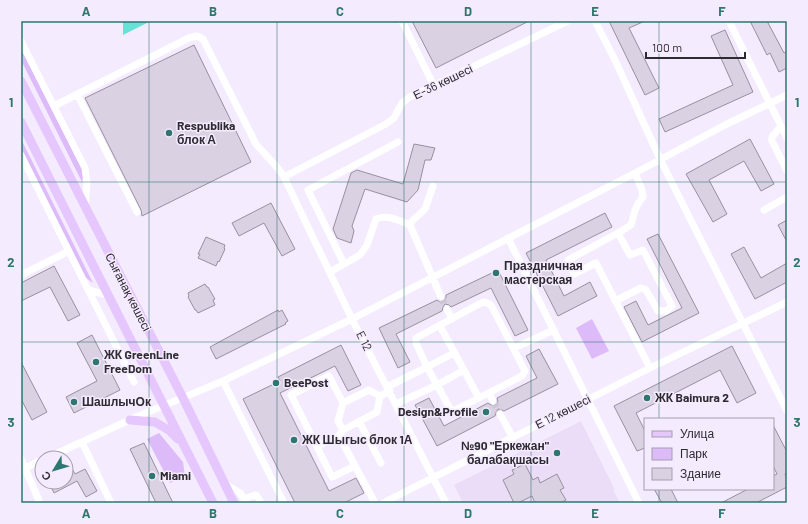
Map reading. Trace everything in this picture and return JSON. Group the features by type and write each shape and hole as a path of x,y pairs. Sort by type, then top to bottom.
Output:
{"main road":[{"name":"Сығанақ көшесі","path":"21,81 183,398 234,503"},
{"name":"Сығанақ көшесі","path":"21,122 213,503"},
{"path":"130,420 155,422 170,431 184,444"}],"street":[{"path":"402,21 434,86"},
{"name":"Е-36 көшесі","path":"284,177 386,124 394,118 402,103 410,97 568,21"},
{"path":"596,21 660,159 787,411"},
{"path":"729,21 787,138"},
{"name":"E 12","path":"77,94 189,38 197,36 200,37 207,46 256,144 279,169 284,177 352,319 446,503"},
{"path":"21,41 85,168 88,183 85,207"},
{"path":"54,106 77,94 137,212"},
{"path":"64,450 130,420 223,381 352,319 635,174 660,159 725,125 787,95"},
{"path":"781,126 772,137 772,141 787,171"},
{"path":"344,264 308,190 398,142"},
{"path":"21,155 134,382"},
{"path":"635,174 642,190 642,197 634,210 631,225 568,260 574,274 596,263 650,368"},
{"path":"410,225 412,221 425,209 433,186"},
{"path":"764,210 787,197"},
{"path":"330,272 360,256 364,250 376,219 380,217 387,217 410,225 442,297"},
{"path":"615,301 640,288 646,290 658,311 666,311 672,306 643,250 630,255 618,233"},
{"path":"508,238 640,503"},
{"path":"21,275 68,251"},
{"path":"88,290 108,294"},
{"name":"Е 12 көшесі","path":"386,502 650,368 787,302"},
{"path":"482,303 488,303 491,305 514,348 525,371 524,375 452,411 427,367 415,340 416,338 440,326 482,303"},
{"path":"447,309 452,319"},
{"path":"440,326 479,398"},
{"path":"514,348 554,330"},
{"path":"317,446 377,412 380,396 388,389 454,353"},
{"path":"396,404 437,385 464,370"},
{"path":"355,466 332,477 291,395 329,376 343,402 338,421 341,433 355,466 375,503"},
{"path":"223,381 284,503"},
{"path":"343,402 369,390 380,396"},
{"path":"489,393 493,401"},
{"path":"500,414 513,438"},
{"path":"359,421 381,463"},
{"path":"82,442 111,503"},
{"path":"21,459 22,469 40,503"},
{"path":"22,469 34,464"},
{"path":"225,484 240,493 246,501 254,495 257,496 261,503"}],"shaded area":[{"path":"123,21 151,21 123,35"},
{"name":"№90 \"Еркежан\" балабақшасы","path":"581,421 620,503 463,503 454,485"}],"green space":[{"path":"21,49 84,173 82,182 21,60"},
{"path":"21,139 93,283 85,277 21,150"},
{"path":"592,319 609,351 592,359 576,328"},
{"path":"159,433 183,462 185,476 170,483 147,439"}],"building":[{"path":"412,21 529,21 436,68"},
{"path":"609,21 645,21 629,28 659,88 645,95"},
{"path":"750,21 767,21 784,53 787,51 787,68 779,72 770,53 767,55"},
{"path":"725,30 753,92 665,132 659,119 733,85 711,36"},
{"name":"Respublika блок А","path":"194,45 251,162 142,216 141,210 85,98"},
{"path":"750,139 774,184 761,191 744,161 709,180 727,214 713,222 686,174"},
{"path":"414,144 435,148 431,160 425,160 418,190 407,202 365,189 352,226 354,231 351,243 337,238 333,229 351,173 357,170 403,184"},
{"path":"271,203 295,249 282,256 264,223 239,236 232,223"},
{"path":"605,213 612,227 546,260 564,296 590,282 597,296 558,316 526,253"},
{"path":"787,220 787,242 778,225"},
{"path":"658,234 699,313 642,342 624,307 636,301 648,325 682,308 647,239"},
{"path":"206,237 225,245 225,249 216,266 198,258 200,254 198,254"},
{"path":"744,247 761,278 787,263 787,282 755,299 731,254"},
{"path":"54,266 80,315 68,321 50,287 21,301 21,283"},
{"path":"498,270 528,330 515,336 491,288 451,307 445,304 442,311 396,334 410,362 398,368 379,328 437,300 440,302 443,301 446,298 446,295"},
{"path":"205,284 215,299 213,300 215,305 198,313 188,297 188,293"},
{"path":"278,310 279,312 282,310 288,321 285,323 286,324 216,359 210,347"},
{"name":"ЖК GreenLine FreeDom","path":"92,335 120,390 74,413 66,397 97,381 77,343"},
{"name":"ЖК Шыгыс блок 1А","path":"341,345 361,385 348,391 335,366 280,393 329,491 356,478 364,493 344,503 295,503 243,399 280,381 278,377"},
{"name":"ЖК Baimura 2","path":"732,346 756,393 737,403 720,370 636,413 644,429 644,448 637,451 614,406"},
{"path":"539,349 558,384 504,411 498,409 495,416 437,446 415,405 429,398 444,426 488,403 495,406 498,402 497,398 537,378 526,356"},
{"path":"21,362 47,412 32,420 21,399"},
{"path":"774,427 787,452 787,472 785,474 787,479 787,487 756,503 721,503 746,490 774,490 774,476 777,474 774,468"},
{"name":"Miami","path":"144,443 173,503 156,503 130,449"},
{"path":"525,464 533,480 538,477 540,483 557,474 564,488 560,490 566,500 560,503 535,503 532,496 518,503 514,503 503,480 514,474 512,470"},
{"path":"85,469 97,491 86,497 77,481 74,483 74,472 75,474"},
{"path":"53,490 60,490 54,493"},
{"path":"655,490 672,490 678,503 662,503"}],"tunnel":[{"path":"441,297 447,309"},
{"path":"493,401 500,414"}],"place":[{"name":"Respublika блок А","path":"169,133"},
{"name":"Праздничная мастерская","path":"496,273"},
{"name":"ЖК GreenLine FreeDom","path":"96,362"},
{"name":"BeePost","path":"276,383"},
{"name":"ЖК Baimura 2","path":"647,398"},
{"name":"ШашлычОк","path":"74,402"},
{"name":"Design&Profile","path":"486,412"},
{"name":"ЖК Шыгыс блок 1А","path":"294,440"},
{"name":"№90 \"Еркежан\" балабақшасы","path":"557,453"},
{"name":"Miami","path":"152,476"}]}
